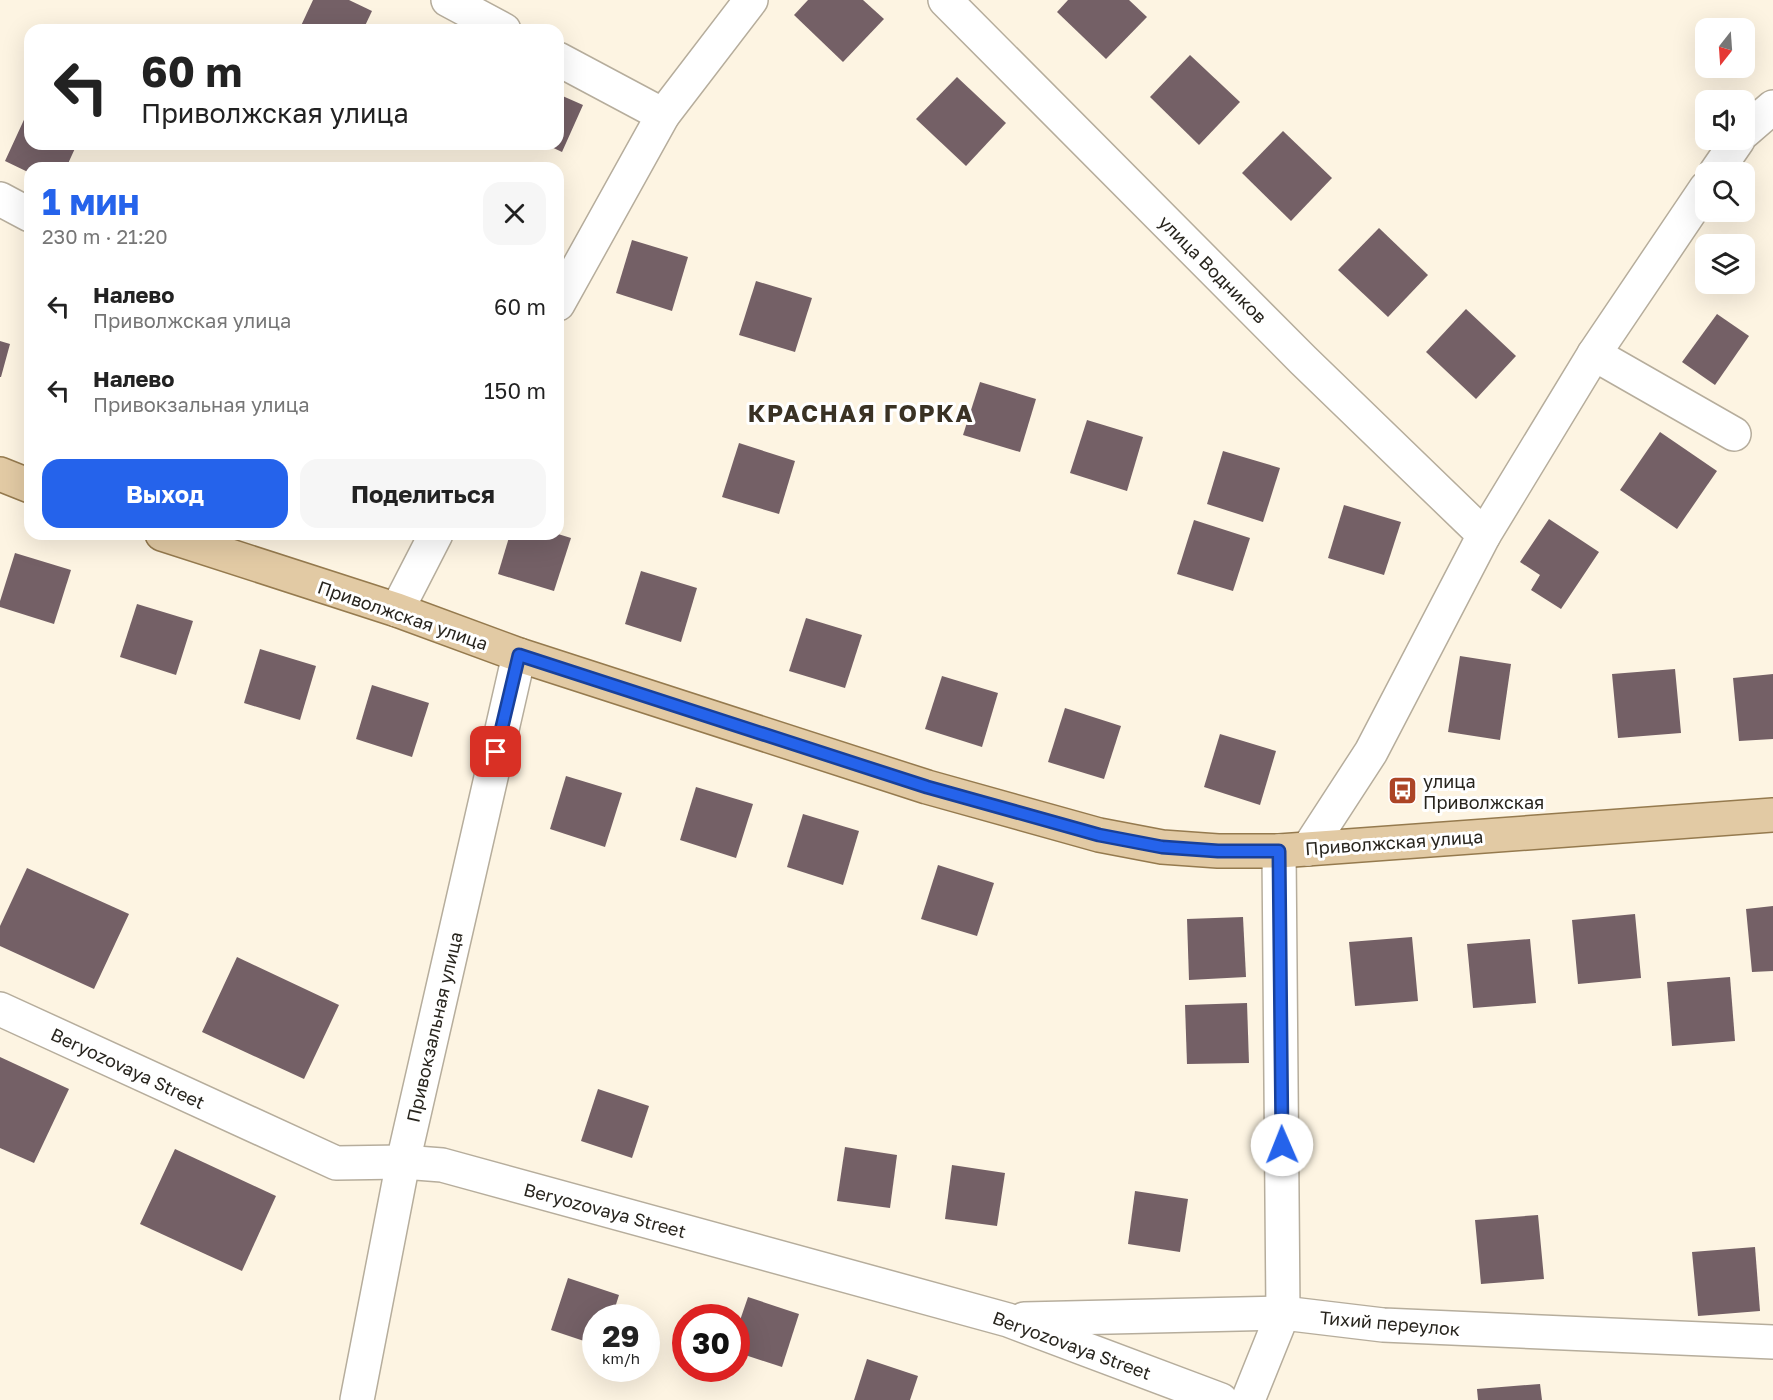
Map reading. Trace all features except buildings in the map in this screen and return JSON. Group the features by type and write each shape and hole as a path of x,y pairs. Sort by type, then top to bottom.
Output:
{"main road":[{"path":"0,474 24,484"},
{"name":"Приволжская улица","path":"181,540 397,610 519,655 927,787 1099,835 1162,847 1218,851 1294,850 1773,814"}],"street":[{"path":"448,0 493,24"},
{"path":"564,293 663,115 751,0"},
{"name":"улица Водников","path":"945,0 1303,360 1484,535"},
{"path":"564,62 663,115"},
{"path":"1755,123 1773,107"},
{"path":"0,199 24,212"},
{"path":"1248,1400 1283,1313 1294,850 1371,752 1484,535 1594,354 1695,204"},
{"path":"1594,354 1734,434"},
{"path":"397,610 433,540"},
{"name":"Привокзальная улица","path":"357,1400 403,1162 519,655"},
{"name":"Beryozovaya Street","path":"0,1009 336,1163 403,1162 442,1165 1008,1320 1221,1400"},
{"name":"Тихий переулок","path":"1008,1320 1283,1313 1383,1325 1773,1342"}],"place":[{"name":"улица Приволжская","path":"1402,791"}],"district":[{"name":"КРАСНАЯ ГОРКА","path":"861,412"}],"route":[{"path":"496,752 519,655 927,787 1099,835 1162,847 1218,851 1279,851 1282,1145"}]}
